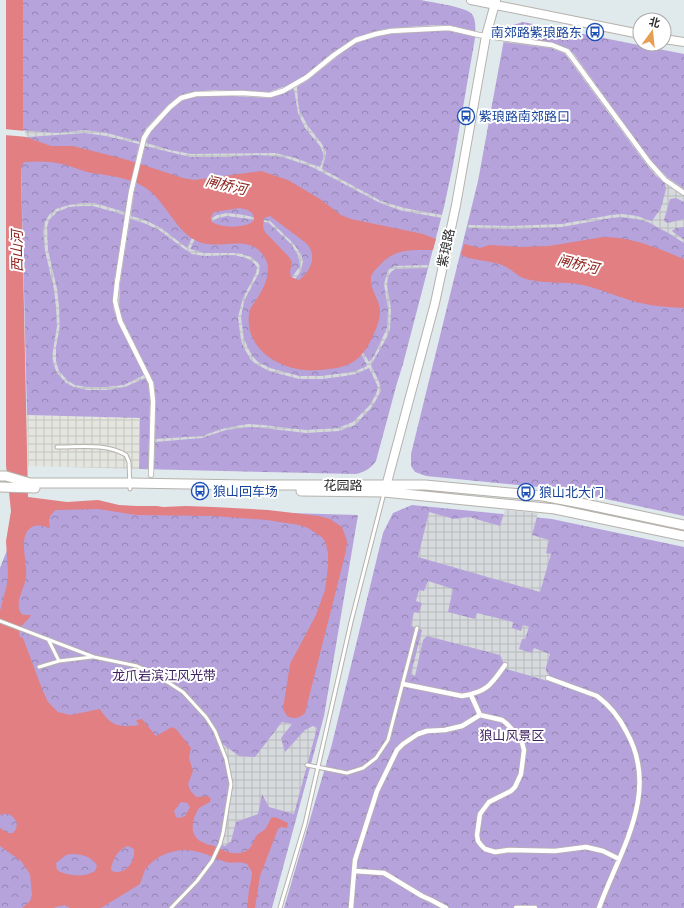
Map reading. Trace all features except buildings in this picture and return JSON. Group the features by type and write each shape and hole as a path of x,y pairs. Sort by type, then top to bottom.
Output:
{"main road":[{"name":"花园路","path":"3,476 30,486"},
{"name":"花园路","path":"3,487 246,485 385,489 555,509 684,536"},
{"name":"花园路","path":"385,489 425,485 543,496 684,525"}],"street":[{"path":"472,0 495,2 632,32"},
{"name":"紫琅路","path":"385,489 435,303 465,158 486,36 495,2"},
{"path":"151,475 153,401 151,383 120,321 115,301 131,192 144,138 148,130 180,98 214,93 270,95 283,91 307,78 356,40 376,34 413,29 449,28 486,36 552,46 567,51 649,162 665,180 684,193"},
{"path":"672,40 684,42"},
{"path":"403,684 462,696 471,695 481,692 489,687 505,665"},
{"path":"548,678 597,696 602,700 618,717 632,740 636,754 640,786 634,821 599,908"},
{"path":"471,695 480,716"},
{"path":"351,908 355,860 377,791 397,750 418,734 427,731 444,730 462,726 480,716 502,720 506,723 521,739 524,750 521,774 515,787 507,793 488,802 480,814 476,835 481,846 495,852 522,849 556,851 586,847 603,851 618,859"},
{"path":"354,871 384,873 422,896 446,908"},
{"path":"516,908 535,908"}],"lane":[{"path":"57,447 105,448 119,450 126,455 129,462 130,486"},
{"path":"280,908 304,824 351,622 385,489"},
{"path":"0,621 94,657 137,666 155,674 183,692 206,717 221,743 229,771 231,784 224,833 212,861 197,881 171,908"},
{"path":"307,765 347,773 363,768 376,758 388,740 417,628"},
{"path":"48,639 59,661"},
{"path":"39,667 59,661 94,657"}],"shaded area":[{"path":"449,25 475,31 475,37 449,31 435,31 376,36 357,43 348,48 297,87 300,112 326,152 322,169 381,201 404,208 442,215 442,218 403,211 380,203 312,167 283,157 256,155 190,157 145,146 134,193 131,216 145,220 161,228 187,248 192,238 207,221 217,215 227,213 270,221 293,243 301,254 303,261 301,271 286,292 363,352 369,362 375,354 387,328 388,309 384,284 388,270 395,266 429,265 428,268 395,269 389,275 387,284 391,309 390,329 371,365 380,384 381,391 372,407 355,425 339,431 306,433 249,427 226,430 202,438 155,442 154,469 148,469 150,401 148,384 145,378 125,387 107,390 87,390 74,387 66,383 57,373 52,357 57,326 56,307 54,289 45,251 43,232 45,222 49,215 56,209 69,205 94,203 125,212 139,144 106,136 85,133 28,137 4,135 4,129 57,133 85,130 107,133 140,142 146,128 179,96 186,93 214,90 269,92 291,84 305,75 332,53 355,38 375,31 391,28","holes":["294,89 298,113 305,128 320,146 323,153 323,159 320,167 292,157 275,153 191,154 146,143 151,131 172,109 188,98 214,95 270,98","93,206 125,215 114,282 113,308 118,322 144,375 124,385 106,387 87,387 75,385 68,381 59,371 56,361 56,347 60,326 59,306 57,289 48,250 47,227 49,220 57,212 69,207","227,216 269,223 291,244 298,255 300,266 283,290 361,354 367,366 356,371 345,373 321,376 299,376 270,368 258,362 250,352 244,339 241,317 245,299 259,273 260,266 251,257 242,254 204,253 190,249 195,239 209,223 218,218","130,219 144,223 159,230 192,254 204,256 234,255 246,258 253,262 257,267 256,273 243,298 238,317 241,340 251,360 269,371 299,379 322,379 345,376 356,374 369,368 378,387 376,394 369,406 353,422 338,428 306,430 248,424 225,428 202,436 155,439 156,401 154,383 123,320 119,307 120,283"]},
{"path":"504,36 552,43 569,49 574,54 651,161 667,177 684,189 684,202 676,198 670,199 664,220 668,223 684,219 684,227 676,228 672,231 684,240 684,243 648,222 622,217 562,227 511,229 468,228 468,225 511,226 562,224 622,214 637,216 652,221 661,208 666,189 665,183 655,175 646,164 565,54 551,48 503,42"},
{"path":"27,415 141,418 139,469 28,466"},
{"path":"505,510 538,513 532,535 549,540 546,553 551,554 540,592 418,557 429,512 454,519 469,517 500,526"},
{"path":"428,581 453,589 448,612 475,619 477,613 513,622 512,628 521,631 523,625 529,627 525,639 522,639 519,649 532,653 534,648 550,654 546,667 546,671 549,674 548,681 506,669 500,655 427,636 423,640 415,676 411,674 422,630 411,626 414,612 419,613 422,603 416,601 419,590 424,591"},
{"path":"282,722 292,724 281,738 285,752 305,730 313,726 317,728 294,814 269,807 262,794 258,814 236,822 231,841 225,846 220,844 231,784 221,743 239,756 255,757"}],"green space":[{"path":"23,0 421,0 455,7 471,13 475,22 475,38 453,165 444,207 376,461 370,468 356,474 139,469 140,418 27,415 21,168 23,135"},
{"path":"523,22 632,44 632,52 672,52 684,54 684,516 560,489 426,476 415,472 411,466 411,454 478,181 505,34 510,26"},
{"name":"狼山风景区","path":"412,505 552,519 684,547 684,908 284,908 332,744 383,533 393,513"},
{"name":"龙爪岩滨江风光带","path":"21,508 188,510 358,515 324,716 272,908 0,908 0,568 17,525"}],"water":[{"path":"6,0 23,0 23,135 26,137 51,146 73,146 128,160 183,178 194,180 261,171 288,180 320,199 341,215 351,219 423,234 436,239 433,250 411,250 392,255 373,272 371,282 380,308 380,315 373,336 361,356 344,366 337,368 304,370 283,365 273,360 257,345 252,336 249,326 249,312 261,291 268,274 267,263 259,250 243,244 206,244 197,241 178,226 151,192 129,180 87,172 51,162 24,162 21,168 28,497 67,502 98,500 119,505 136,506 186,506 268,510 319,516 330,519 342,527 347,541 346,551 305,713 298,717 292,718 287,716 283,709 290,664 316,615 325,590 328,554 323,538 308,528 299,525 267,520 213,516 136,515 98,509 56,510 50,518 50,528 34,526 25,536 24,550 26,577 20,597 19,607 23,615 31,615 19,630 19,633 20,637 23,638 48,702 58,712 70,715 100,709 108,719 121,726 139,725 136,720 142,719 156,736 172,727 176,729 191,748 189,758 193,771 188,784 190,790 196,797 208,796 211,799 210,802 199,808 193,822 193,831 195,835 204,843 231,853 239,853 250,848 256,836 266,828 271,818 275,817 288,823 287,828 281,827 278,829 260,876 255,908 247,908 252,872 247,864 226,862 203,853 181,850 167,853 154,860 145,870 140,884 101,908 70,908 64,905 53,908 22,908 30,901 32,895 30,874 21,861 0,846 0,828 8,833 13,833 16,829 17,823 10,815 0,815 0,611 7,584 8,573 6,541 11,511 6,465","holes":["240,208 248,210 253,214 254,220 246,225 234,227 221,225 212,222 211,217 214,212","270,216 306,243 310,248 312,253 312,263 307,272 299,280 291,277 290,272 292,262 289,257 265,232 263,227 264,218","181,802 187,803 190,807 185,816 179,818 176,817 174,811","128,846 134,849 131,863 121,871 112,871 111,869 116,855","76,854 90,858 97,866 95,871 91,873 86,875 76,875 66,874 57,870 56,863 66,855"]},
{"name":"闸桥河","path":"603,237 614,237 635,241 684,259 684,308 642,303 583,285 533,281 519,276 509,268 502,265 461,255 464,244 480,248 489,245 520,247 549,246"}],"pier":[{"path":"4,129 25,131 25,134 28,137 4,135"}],"place":[{"name":"南郊路紫琅路东","path":"595,32"},
{"name":"紫琅路南郊路口","path":"466,116"},
{"name":"狼山回车场","path":"200,491"},
{"name":"狼山北大门","path":"526,492"}],"water label":[{"name":"西山河","path":"17,251"}]}
